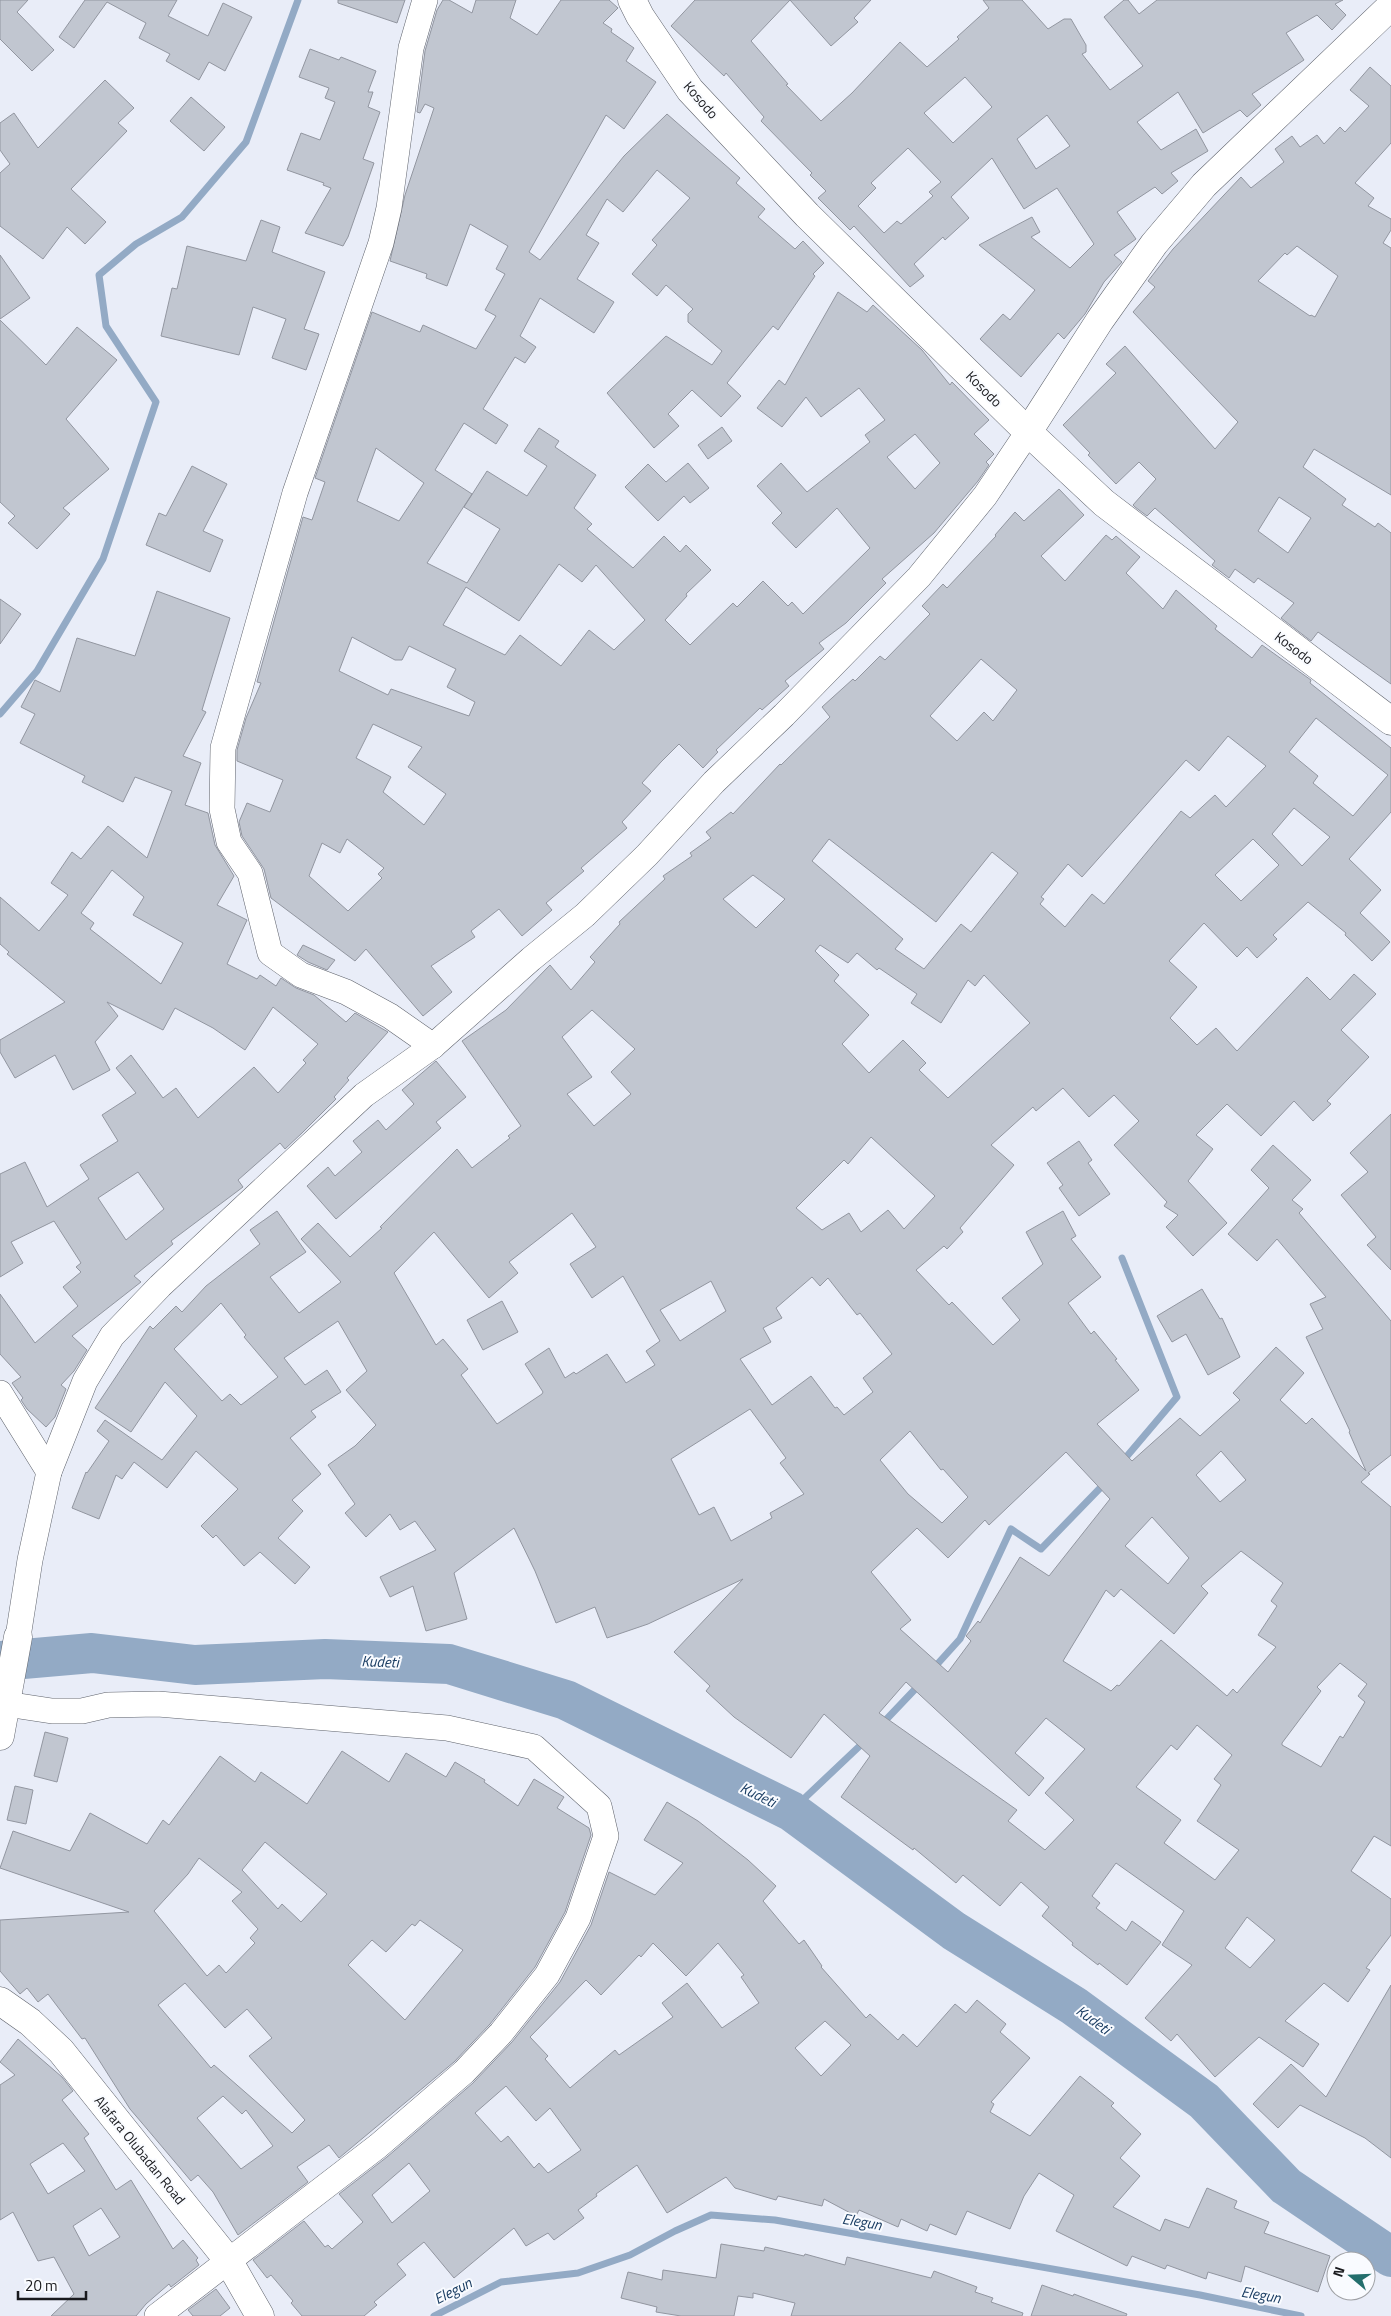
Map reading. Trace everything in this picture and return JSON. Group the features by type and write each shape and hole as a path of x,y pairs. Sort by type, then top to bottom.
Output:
{"street":[{"path":"425,0 410,48 389,208 381,243 296,493 223,748 222,809 229,842 250,873 270,953 301,975 346,992 390,1016 433,1046"},
{"name":"Kosodo","path":"632,0 640,16 690,90 807,215 1028,432 1104,503 1391,721"},
{"path":"0,1736 30,1560 48,1472 85,1381 112,1336 160,1286 364,1095 433,1046 531,959 585,915 647,854 714,782 784,716 912,584 985,496 1100,320 1154,244 1204,186 1391,6"},
{"path":"0,1393 48,1472"},
{"path":"9,1692 52,1711 158,1704 447,1728 534,1747 599,1806 606,1836 578,1918 547,1975 501,2033 464,2072 378,2146 156,2316"},
{"name":"Alafara Olubadan Road","path":"0,2001 30,2022 61,2051 228,2260 260,2316"}],"building":[{"path":"0,0 28,0 17,12 54,50 32,71 0,39"},
{"path":"85,0 177,0 168,16 208,36 223,3 252,17 225,71 209,62 199,80 166,61 170,54 139,38 146,23 107,2 74,48 59,37"},
{"path":"338,0 405,0 397,23 338,3"},
{"path":"443,0 449,0 472,13 476,0 516,0 510,18 537,35 561,0 609,0 618,8 603,23 612,29 611,32 634,48 626,61 656,82 624,129 606,115 529,252 540,260 624,156 667,114 740,178 736,183 765,209 758,217 795,249 803,241 824,263 813,274 815,276 778,330 773,326 727,383 741,396 721,417 692,390 668,414 679,426 654,448 607,393 666,336 712,365 722,351 688,322 688,314 693,309 666,285 657,296 632,274 657,245 652,240 690,198 657,170 623,212 607,199 586,235 599,243 577,279 614,302 594,333 540,298 520,336 536,347 525,363 515,357 483,409 508,425 496,444 464,423 435,470 472,494 427,563 467,583 500,529 464,507 487,471 527,496 547,466 524,451 539,428 559,441 555,447 596,475 574,508 592,524 587,529 633,568 664,536 680,552 686,545 711,570 686,594 687,596 665,620 690,645 733,603 737,607 763,581 788,606 792,602 803,614 870,548 837,508 796,548 772,523 782,513 757,486 781,463 807,492 870,442 865,435 885,420 859,388 821,417 806,397 782,427 757,408 779,380 785,385 838,292 867,312 873,305 922,350 950,385 952,382 989,420 974,434 994,454 986,462 989,465 978,481 934,533 882,579 886,583 846,623 819,643 824,649 785,681 789,686 762,710 760,708 716,750 718,752 703,768 679,744 661,762 642,783 651,791 622,822 627,828 581,868 584,871 546,903 552,910 522,936 499,909 471,931 475,937 431,966 452,992 423,1016 366,949 355,961 271,898 264,869 242,836 239,822 247,803 270,812 283,780 237,761 237,750 246,718 261,683 257,682 303,517 312,520 325,482 315,478 372,312 420,332 423,325 476,349 496,316 485,310 505,274 496,269 508,246 470,224 447,286 426,278 427,274 390,261 405,195 434,108 425,104 420,113 417,112 425,51 437,10","holes":["915,434 940,463 915,489 887,457","376,448 424,483 399,521 357,501","559,564 582,582 596,565 645,620 614,650 589,630 561,666 520,635 505,655 443,625 466,587 519,621","352,637 395,660 402,660 409,646 456,669 447,687 475,702 469,716 391,689 388,695 339,671","373,724 422,747 408,767 446,794 424,825 383,792 391,777 356,758","347,839 384,868 378,874 382,878 348,911 309,876 322,843 340,853"]},
{"path":"695,0 790,0 751,41 788,84 786,85 821,121 852,93 900,42 927,67 959,39 957,37 989,8 983,0 1022,0 1048,29 1064,19 1071,19 1086,45 1086,52 1082,54 1110,90 1143,66 1104,17 1124,0 1128,0 1139,14 1157,0 1343,0 1335,4 1346,15 1332,30 1317,15 1286,33 1304,60 1252,94 1261,105 1247,117 1240,110 1203,133 1178,92 1137,122 1161,150 1196,129 1208,151 1171,173 1178,181 1162,194 1155,187 1117,212 1136,239 1114,255 1122,262 1104,282 1085,314 1064,339 1058,333 1021,377 980,339 1003,314 1010,320 1035,290 979,245 1032,217 1040,232 1031,237 1070,268 1094,244 1057,188 1024,209 992,158 951,197 969,218 945,240 943,237 914,264 924,276 910,287 854,226 850,230 818,198 826,191 810,175 812,173 761,121 764,117 726,73 724,76 671,26","holes":["965,77 992,107 953,143 924,113","1047,115 1070,146 1036,169 1017,139","908,148 941,182 929,192 933,196 901,224 897,221 884,233 858,206 876,188 871,183"]},
{"path":"790,0 871,0 854,18 858,22 831,46"},
{"path":"310,49 339,60 341,57 376,71 368,92 373,92 368,107 380,112 363,159 374,163 348,237 343,246 305,233 331,188 323,185 324,183 287,170 301,133 320,140 335,102 325,98 329,88 299,77"},
{"path":"1370,67 1391,86 1391,143 1355,183 1374,198 1368,206 1391,219 1391,230 1383,243 1391,248 1391,495 1314,449 1303,467 1346,499 1342,505 1375,527 1378,523 1391,533 1391,684 1318,632 1311,641 1281,618 1294,603 1258,578 1254,583 1235,569 1229,578 1212,565 1215,561 1155,508 1147,516 1135,507 1133,505 1156,479 1139,462 1116,484 1063,425 1116,373 1106,364 1125,346 1215,449 1238,422 1133,312 1155,287 1148,281 1173,249 1241,177 1251,188 1284,162 1275,149 1292,136 1300,147 1317,135 1324,144 1340,127 1345,132 1369,106 1350,90","holes":["1297,246 1338,276 1315,317 1310,316 1258,281 1285,253 1287,255","1279,497 1311,518 1288,553 1258,531"]},
{"path":"105,80 134,108 118,123 127,131 71,189 106,222 85,244 67,227 43,259 0,226 0,173 10,164 0,150 0,123 14,113 38,148"},
{"path":"191,97 225,127 204,151 170,121"},
{"path":"261,220 280,227 272,252 325,272 304,329 319,334 306,370 272,358 286,319 253,307 239,355 161,336 172,288 177,289 187,246 246,261"},
{"path":"0,255 30,298 0,319"},
{"path":"0,320 46,365 77,327 117,360 66,419 109,469 63,508 70,514 37,549 8,523 15,516 0,502"},
{"path":"722,427 732,441 708,459 698,445"},
{"path":"688,463 709,488 690,503 684,496 658,521 625,487 648,464 666,482"},
{"path":"192,466 227,484 203,531 223,540 210,572 146,545 159,513 166,516"},
{"path":"1059,489 1084,515 1041,556 1065,581 1106,535 1112,540 1116,536 1140,557 1126,573 1163,609 1176,590 1217,626 1215,629 1252,658 1262,645 1311,680 1310,683 1391,748 1391,812 1349,859 1381,890 1360,913 1390,942 1372,961 1345,935 1346,933 1308,902 1273,935 1277,939 1257,958 1247,947 1237,957 1204,923 1169,961 1197,987 1170,1018 1197,1045 1216,1028 1237,1051 1307,977 1330,1000 1354,974 1376,994 1341,1030 1369,1057 1327,1101 1331,1104 1313,1121 1294,1101 1261,1136 1227,1104 1196,1135 1213,1149 1188,1181 1227,1223 1193,1256 1166,1227 1178,1215 1164,1206 1167,1202 1114,1145 1139,1121 1114,1095 1089,1117 1063,1088 1036,1111 1033,1107 991,1145 1014,1165 960,1228 963,1232 947,1249 944,1246 916,1270 949,1305 952,1302 993,1345 1020,1320 1002,1298 1043,1264 1026,1232 1063,1211 1076,1236 1071,1239 1101,1277 1068,1303 1091,1334 1094,1331 1117,1359 1115,1360 1139,1390 1097,1424 1132,1461 1180,1418 1200,1436 1240,1400 1233,1393 1276,1347 1304,1373 1280,1400 1306,1424 1312,1418 1366,1471 1350,1431 1306,1337 1323,1329 1310,1304 1326,1297 1277,1239 1257,1261 1228,1234 1269,1188 1251,1170 1273,1145 1311,1180 1292,1200 1303,1209 1299,1213 1391,1321 1391,1455 1368,1473 1370,1474 1361,1482 1391,1507 1391,1846 1374,1836 1351,1871 1391,1899 1391,1935 1366,1968 1370,1970 1348,2002 1324,1983 1285,2021 1319,2044 1303,2067 1259,2037 1215,2077 1177,2034 1171,2041 1145,2018 1192,1965 1162,1945 1184,1911 1116,1863 1092,1896 1100,1903 1096,1908 1126,1931 1132,1921 1161,1942 1127,1985 1072,1945 1073,1943 1042,1916 1049,1907 1021,1882 1000,1906 963,1875 956,1883 914,1848 913,1850 841,1797 870,1756 824,1714 791,1758 734,1717 706,1691 710,1686 674,1652 743,1579 648,1624 607,1638 595,1607 556,1623 535,1571 514,1528 454,1573 467,1619 426,1631 413,1586 390,1597 380,1577 436,1550 415,1521 400,1530 390,1514 366,1537 345,1513 355,1504 328,1465 355,1446 376,1425 346,1390 367,1371 338,1321 284,1358 305,1385 327,1370 341,1392 311,1411 316,1417 290,1438 321,1474 292,1500 303,1511 278,1538 310,1567 295,1584 260,1552 244,1566 216,1535 213,1538 201,1526 238,1489 196,1451 167,1488 134,1462 122,1479 116,1475 99,1519 72,1508 86,1472 109,1441 97,1431 105,1420 162,1460 197,1416 165,1382 131,1432 95,1408 150,1326 153,1329 176,1306 182,1312 206,1286 260,1244 250,1230 277,1211 306,1252 270,1277 299,1313 341,1282 301,1239 318,1223 350,1257 382,1228 380,1227 457,1149 472,1168 510,1138 508,1136 521,1126 462,1041 506,1010 550,965 571,990 595,962 590,957 620,924 619,922 665,879 663,876 692,856 690,853 711,838 706,832 731,812 733,814 780,764 830,717 822,707 853,679 855,681 880,656 885,660 930,614 922,606 943,584 947,588 996,536 1015,512 1024,521","holes":["981,659 1017,690 993,721 984,712 957,741 930,716","1316,718 1388,775 1353,816 1313,783 1318,776 1289,752","1228,736 1266,766 1226,807 1215,795 1190,818 1181,811 1104,904 1092,894 1065,927 1040,904 1044,899 1041,897 1068,864 1082,877 1186,760 1199,771","1294,808 1330,837 1302,866 1272,834","829,839 936,922 992,852 1018,873 971,932 961,924 924,969 895,949 903,939 812,861","1253,839 1279,865 1241,901 1215,875","753,875 785,899 756,928 723,899","820,945 848,963 857,953 877,970 879,968 917,994 911,1003 941,1023 968,980 975,986 984,975 1030,1023 948,1098 919,1070 926,1063 903,1040 869,1073 842,1044 869,1015 834,981 839,975 815,951","592,1010 635,1049 611,1072 631,1094 594,1126 567,1094 592,1077 562,1037","871,1137 935,1196 904,1229 888,1210 861,1232 849,1213 822,1230 796,1208 844,1160 848,1164","572,1213 596,1247 570,1264 592,1298 623,1276 660,1341 646,1351 655,1365 626,1383 607,1354 576,1374 574,1372 565,1378 549,1348 525,1364 543,1392 542,1394 497,1424 461,1375 468,1369 443,1339 436,1345 394,1273 434,1232 489,1298 518,1273 509,1262","812,1277 820,1286 828,1278 857,1315 860,1313 892,1354 863,1378 873,1392 844,1415 837,1407 835,1408 811,1376 772,1405 740,1359 771,1342 763,1328 782,1318 776,1308","711,1281 726,1311 680,1341 660,1310","221,1303 246,1335 244,1337 278,1377 241,1405 230,1394 222,1401 174,1349","750,1409 786,1458 780,1463 804,1494 770,1513 772,1518 731,1541 714,1507 699,1515 671,1459","910,1431 941,1470 943,1469 968,1497 942,1523 908,1494 880,1460","1221,1451 1246,1480 1220,1502 1196,1475","1066,1452 1110,1499 1049,1576 1020,1557 980,1623 978,1621 966,1636 971,1641 948,1672 900,1629 911,1620 871,1572 917,1528 948,1558 985,1520 989,1525","1152,1517 1189,1558 1168,1584 1125,1546","1241,1551 1283,1583 1271,1601 1277,1606 1258,1635 1276,1647 1237,1693 1233,1689 1227,1696 1161,1640 1119,1686 1117,1685 1111,1691 1063,1661 1106,1590 1114,1597 1121,1589 1174,1634 1208,1593 1201,1586","1340,1663 1367,1684 1358,1696 1365,1702 1343,1738 1340,1736 1321,1767 1282,1745 1321,1691 1317,1687","906,1682 1029,1796 1044,1778 1015,1753 1046,1718 1085,1749 1045,1793 1074,1820 1045,1850 1008,1821 1017,1810 879,1713","1197,1725 1232,1755 1214,1779 1221,1785 1197,1821 1239,1850 1215,1880 1164,1843 1181,1820 1136,1787 1171,1745 1177,1750","1247,1917 1275,1940 1250,1968 1225,1948"]},
{"path":"157,591 230,618 202,710 206,712 183,756 201,763 185,805 208,813 215,845 234,876 217,905 247,920 227,964 257,979 260,975 276,986 281,978 296,988 314,995 346,1022 355,1013 388,1032 347,1078 349,1080 334,1097 336,1099 302,1133 285,1149 280,1143 238,1180 243,1187 171,1241 173,1244 134,1276 141,1282 72,1336 87,1350 74,1371 61,1385 66,1389 55,1417 46,1427 27,1409 21,1400 23,1398 12,1383 21,1377 0,1354 0,1294 35,1343 78,1306 63,1287 81,1272 76,1267 81,1263 54,1221 11,1242 23,1263 0,1277 0,1174 25,1162 47,1207 89,1179 80,1165 118,1141 102,1115 136,1093 116,1068 131,1055 163,1098 176,1088 198,1118 254,1067 278,1093 306,1063 303,1060 318,1044 273,1007 245,1050 213,1028 175,1008 163,1030 107,1002 118,1016 95,1042 110,1070 73,1090 55,1055 15,1078 0,1052 0,1040 65,1002 7,954 9,952 0,944 0,897 39,931 68,895 51,883 72,852 81,859 108,826 147,858 172,791 135,777 123,802 82,782 85,776 20,743 35,714 21,707 35,680 60,692 77,638 135,656","holes":["112,870 144,897 133,915 183,943 161,984 90,929 94,923 81,913","138,1172 164,1209 126,1240 98,1198"]},
{"path":"0,599 21,614 0,644"},
{"path":"303,945 335,960 327,970 308,962 297,955"},
{"path":"436,1061 466,1097 436,1122 441,1128 336,1219 307,1186 328,1167 335,1176 362,1152 353,1141 378,1120 386,1130 414,1104 402,1090"},
{"path":"1391,1114 1391,1270 1367,1245 1376,1237 1341,1195 1368,1172 1350,1153"},
{"path":"1079,1141 1092,1160 1088,1163 1110,1194 1079,1216 1059,1188 1063,1185 1047,1163"},
{"path":"1202,1289 1220,1319 1222,1318 1240,1357 1208,1375 1186,1334 1172,1342 1157,1316"},
{"path":"502,1301 518,1332 483,1350 467,1320"},
{"path":"45,1732 68,1738 57,1782 34,1776"},
{"path":"342,1751 389,1782 406,1753 446,1777 455,1762 485,1780 484,1782 518,1806 534,1779 564,1797 557,1808 589,1828 591,1835 565,1912 535,1967 490,2024 454,2062 339,2158 329,2145 297,2167 308,2182 238,2235 213,2192 198,2175 191,2181 130,2109 85,2038 82,2039 48,1994 38,2002 27,1988 20,1994 0,1971 0,1920 129,1912 0,1868 13,1831 70,1851 90,1813 147,1844 163,1820 169,1825 220,1756 255,1782 261,1772 307,1804","holes":["265,1842 327,1894 301,1922 282,1904 278,1909 242,1870","199,1858 242,1892 232,1901 258,1929 250,1938 255,1943 226,1973 219,1965 207,1976 154,1911 188,1874","420,1920 463,1950 405,2020 348,1965 372,1940 386,1952 412,1924 415,1926","185,1983 225,2028 247,2009 272,2038 249,2056 305,2120 292,2133 214,2065 211,2068 158,2005","223,2096 242,2114 246,2110 273,2146 241,2169 197,2118"]},
{"path":"15,1786 33,1790 26,1824 7,1820"},
{"path":"667,1802 698,1821 748,1860 776,1886 763,1901 799,1944 804,1940 821,1967 866,2018 870,2014 898,2040 903,2034 917,2047 955,2004 966,2013 977,2000 1006,2024 1000,2032 1030,2058 991,2102 994,2104 990,2112 1030,2136 1080,2076 1114,2103 1111,2106 1141,2134 1120,2158 1140,2176 1113,2207 1160,2231 1165,2219 1189,2228 1207,2188 1237,2201 1234,2208 1269,2222 1264,2233 1326,2255 1326,2268 1318,2292 1245,2266 1241,2282 1208,2272 1206,2279 1167,2265 1165,2269 1132,2256 1127,2266 1056,2231 1074,2195 1039,2173 1024,2196 1010,2229 967,2211 956,2235 930,2224 927,2231 901,2219 898,2227 859,2210 856,2216 824,2199 822,2206 778,2196 776,2200 735,2188 726,2177 667,2213 637,2165 596,2194 597,2196 578,2210 584,2218 554,2240 548,2233 526,2246 514,2228 454,2278 424,2242 397,2264 406,2275 374,2302 377,2305 364,2316 302,2316 291,2303 293,2301 271,2275 267,2278 253,2260 304,2221 325,2247 328,2245 332,2249 363,2222 339,2194 387,2157 473,2083 512,2042 560,1982 591,1925 609,1872 655,1895 683,1863 644,1840","holes":["653,1943 686,1976 718,1943 744,1975 741,1977 759,2003 722,2028 687,1983 662,2003 673,2017 619,2055 615,2050 570,2088 545,2059 548,2056 530,2037 586,1980 601,1995","825,2021 851,2045 821,2076 795,2048","506,2086 536,2121 550,2108 581,2150 548,2173 539,2163 534,2168 508,2136 501,2142 475,2113","409,2163 430,2191 392,2223 372,2195"]},
{"path":"1391,1985 1391,2158 1365,2138 1300,2105 1278,2128 1253,2104 1291,2064 1326,2097"},
{"path":"18,2039 62,2077 73,2091 62,2100 89,2134 84,2138 116,2190 131,2180 173,2249 183,2240 198,2258 196,2260 199,2265 171,2287 169,2284 146,2304 136,2316 51,2316 74,2294 54,2257 38,2261 13,2212 0,2220 0,2085 15,2075 0,2062","holes":["63,2143 85,2171 48,2194 30,2164","101,2208 120,2237 89,2256 73,2226"]},
{"path":"721,2244 764,2251 765,2247 804,2256 805,2254 845,2265 847,2257 931,2278 934,2271 977,2287 975,2292 993,2298 991,2302 1023,2313 1022,2316 791,2316 795,2303 753,2293 753,2298 738,2296 734,2316 681,2316 656,2312 657,2307 621,2298 628,2272 662,2280 663,2270 716,2278"},
{"path":"1042,2285 1073,2296 1074,2294 1127,2314 1126,2316 1031,2316"},
{"path":"216,2289 230,2308 220,2316 193,2316 188,2310"}],"waterway":[{"path":"0,714 37,671 103,559 156,402 106,326 99,275 136,244 182,217 246,142 298,0"},
{"path":"1122,1258 1177,1397 1122,1462"},
{"path":"932,1670 960,1639 1011,1529 1041,1549 1106,1482"},
{"name":"Kudeti","path":"0,1661 92,1653 195,1665 325,1659 449,1664 566,1700 791,1811 954,1931 1074,2006 1204,2101 1286,2186 1391,2257"},
{"path":"881,1725 920,1684"},
{"path":"791,1811 866,1740"},
{"name":"Elegun","path":"434,2316 501,2282 578,2273 630,2255 675,2231 711,2215 775,2220 1200,2295 1301,2316"}]}
